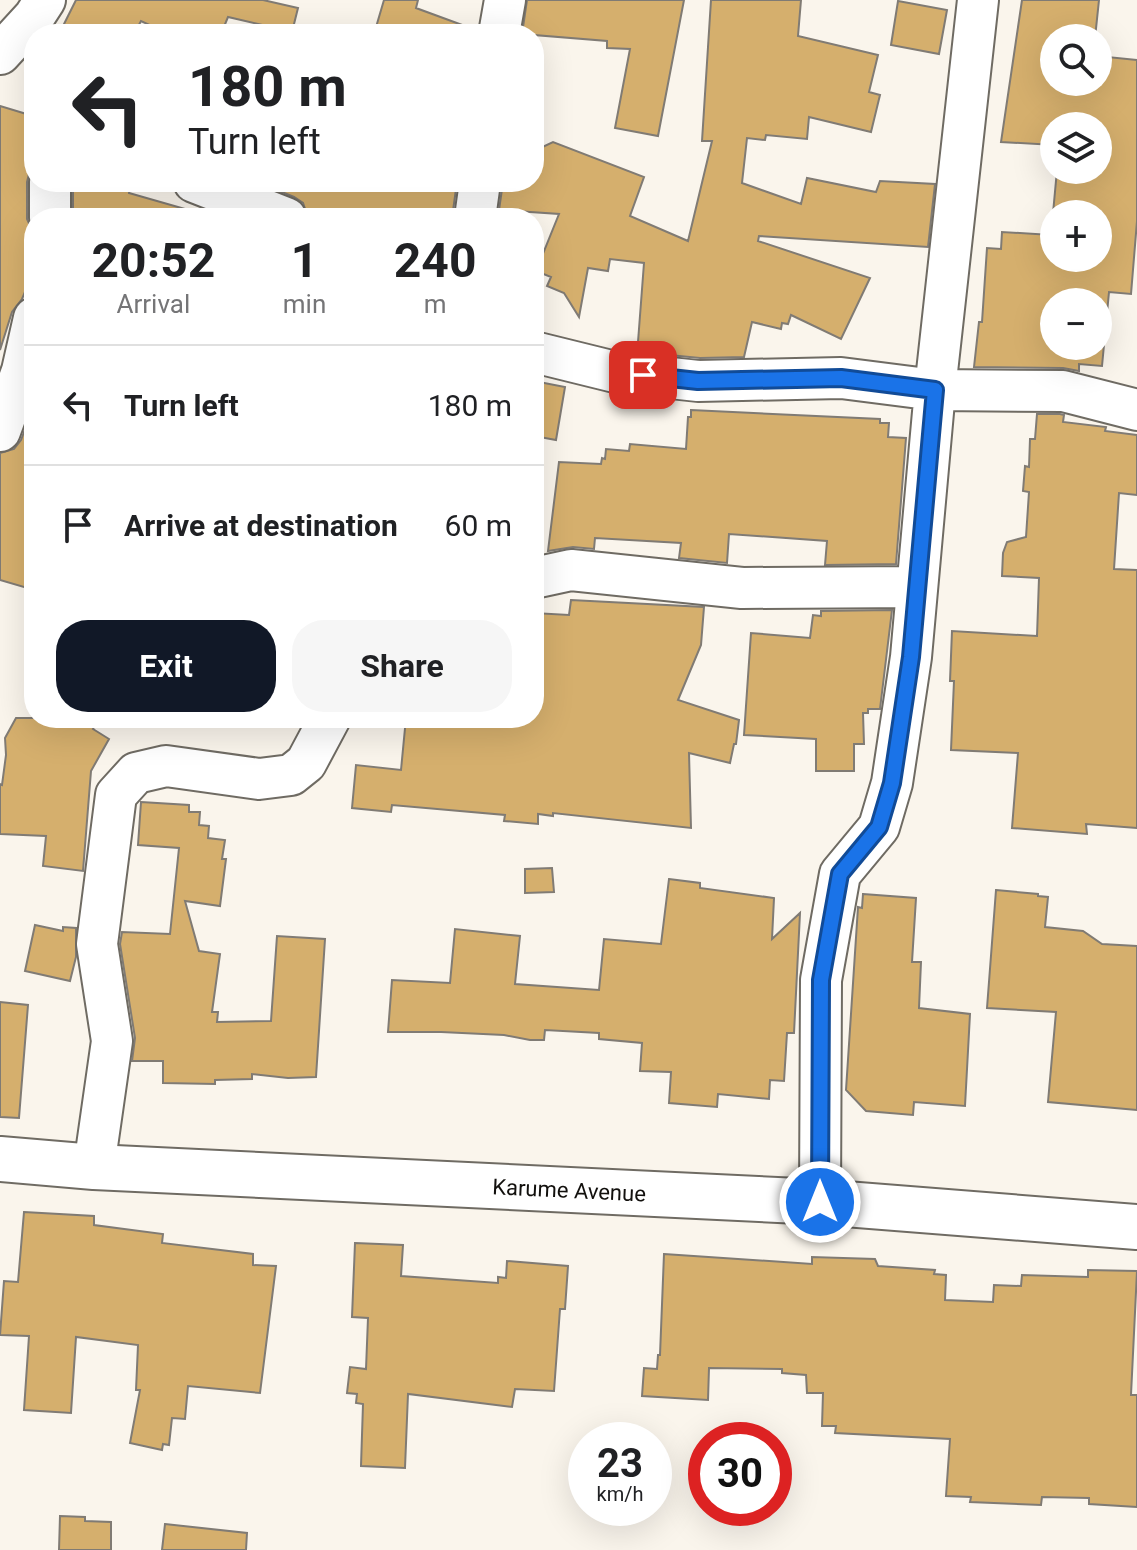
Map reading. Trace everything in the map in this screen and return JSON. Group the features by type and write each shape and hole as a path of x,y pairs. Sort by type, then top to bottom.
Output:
{"main road":[{"name":"Karume Avenue","path":"0,1159 94,1167 820,1202 1137,1227"}],"street":[{"path":"28,24 45,0"},
{"path":"501,24 505,0"},
{"path":"820,1202 823,967 840,874 879,827 892,783 911,657 935,390 978,0"},
{"path":"0,54 24,28"},
{"path":"220,192 260,208"},
{"path":"544,354 615,372 698,381 841,378 935,390 1063,391 1137,410"},
{"path":"0,431 24,362"},
{"path":"544,576 571,570 742,588 917,587"},
{"path":"94,1167 112,1041 97,944 116,795 136,773 166,766 259,779 291,775 306,763 325,728"}],"building":[{"path":"76,0 263,0 298,8 294,24 258,24 228,17 225,24 147,24 141,21 139,24 64,24"},
{"path":"384,0 418,0 416,8 460,24 377,24"},
{"path":"527,0 684,0 658,136 615,128 630,49 607,48 607,41 544,36 544,24 523,24"},
{"path":"711,0 801,0 798,36 878,55 869,92 880,95 871,132 809,117 807,139 766,135 765,140 747,138 742,183 801,204 807,178 876,192 880,181 935,184 928,247 759,236 758,241 870,278 841,339 791,315 788,324 782,323 781,329 752,322 744,357 669,355 638,342 644,263 610,259 608,271 588,268 579,317 564,293 547,286 551,277 544,274 544,251 559,214 544,213 544,208 499,208 502,192 544,192 544,146 553,142 644,177 630,216 688,241 712,141 702,141"},
{"path":"1022,0 1099,0 1096,24 1040,24 1040,96 1112,96 1112,57 1137,60 1137,221 1131,294 1112,292 1112,288 1040,288 1040,360 1103,360 1102,366 1079,364 1079,371 974,367 979,322 982,322 987,248 1001,249 1002,232 1040,234 1040,272 1112,272 1112,200 1054,200 1056,184 1112,184 1112,112 1040,112 1040,144 1001,142"},
{"path":"898,1 947,10 939,54 891,45"},
{"path":"0,106 24,113 24,192 27,192 27,208 24,208 24,294 12,312 0,350"},
{"path":"73,192 129,192 182,208 73,208"},
{"path":"282,192 456,192 453,208 305,208 294,197"},
{"path":"544,383 565,387 556,440 544,438"},
{"path":"691,410 880,419 880,423 889,423 888,437 906,438 896,564 825,565 827,541 729,534 727,563 679,558 681,543 595,538 594,549 573,547 548,551 559,462 601,464 606,449 629,451 630,444 686,449"},
{"path":"1037,414 1060,414 1064,415 1063,422 1106,427 1105,431 1137,435 1137,495 1119,493 1114,569 1137,570 1137,828 1086,824 1087,834 1012,828 1018,753 951,750 954,681 950,681 952,631 1037,636 1039,578 1002,576 1007,542 1026,537 1029,492 1023,491 1025,466 1029,467 1030,439 1035,439"},
{"path":"24,432 24,587 0,580 0,453 14,449"},
{"path":"571,600 704,607 701,645 678,700 739,720 730,763 689,753 691,828 553,813 553,816 538,814 538,824 504,821 505,815 392,805 391,812 352,808 356,765 401,770 405,728 544,728 544,614 569,615"},
{"path":"892,610 880,709 868,709 868,713 863,713 864,744 854,744 854,771 816,771 816,739 744,735 751,633 810,638 813,615 821,616 821,611"},
{"path":"16,718 24,718 24,728 94,728 109,739 91,771 83,871 43,866 46,836 0,834 0,784 6,755 5,738"},
{"path":"141,802 189,805 189,812 200,812 199,825 209,826 208,838 225,840 222,859 226,859 220,906 185,901 199,951 220,954 212,1012 218,1012 217,1022 271,1021 277,936 325,939 316,1077 252,1074 252,1079 215,1080 215,1084 163,1083 163,1061 132,1061 135,1038 120,944 122,932 170,934 179,848 138,845"},
{"path":"552,868 554,892 525,893 525,869"},
{"path":"669,879 700,883 700,888 774,898 772,939 800,913 794,1033 787,1033 784,1081 770,1080 769,1099 718,1094 717,1107 669,1103 671,1072 640,1071 642,1043 599,1039 599,1033 545,1030 544,1040 530,1040 504,1035 388,1032 392,980 450,983 455,929 520,936 515,984 599,990 604,939 661,944"},
{"path":"996,890 1048,897 1045,927 1083,931 1102,944 1137,946 1137,1110 1048,1102 1056,1012 987,1008"},
{"path":"863,894 916,898 912,962 921,962 919,1008 970,1014 965,1106 914,1102 913,1115 866,1111 846,1090 858,907 862,908"},
{"path":"35,925 63,931 63,927 76,928 76,957 70,981 25,971"},
{"path":"0,1002 28,1005 19,1118 0,1117"},
{"path":"24,1212 94,1216 94,1225 163,1234 162,1243 253,1254 253,1265 276,1266 260,1393 188,1386 185,1419 172,1418 169,1445 163,1444 162,1450 130,1443 140,1390 136,1390 138,1345 76,1337 71,1413 24,1410 29,1336 0,1335 4,1281 18,1282"},
{"path":"355,1243 403,1245 401,1276 498,1283 498,1277 506,1278 507,1261 568,1266 565,1309 560,1309 554,1391 515,1389 512,1407 408,1394 405,1468 361,1466 363,1404 356,1403 357,1394 347,1393 350,1367 366,1369 368,1318 352,1317"},
{"path":"664,1254 812,1264 812,1257 875,1259 878,1266 935,1270 934,1274 946,1275 945,1300 993,1302 994,1285 1021,1286 1022,1275 1088,1277 1088,1270 1137,1271 1131,1395 1137,1395 1137,1507 1089,1504 1089,1498 1042,1497 1041,1505 970,1502 971,1497 946,1496 950,1439 835,1433 836,1426 822,1426 823,1393 807,1393 806,1375 782,1373 782,1369 709,1368 708,1400 642,1396 644,1368 657,1369 660,1355"},
{"path":"60,1516 111,1522 111,1550 59,1550"},
{"path":"165,1524 247,1533 246,1550 162,1550"}],"route":[{"path":"643,375 698,381 841,378 935,390 911,657 892,783 879,827 840,874 821,980 820,1202"}]}
